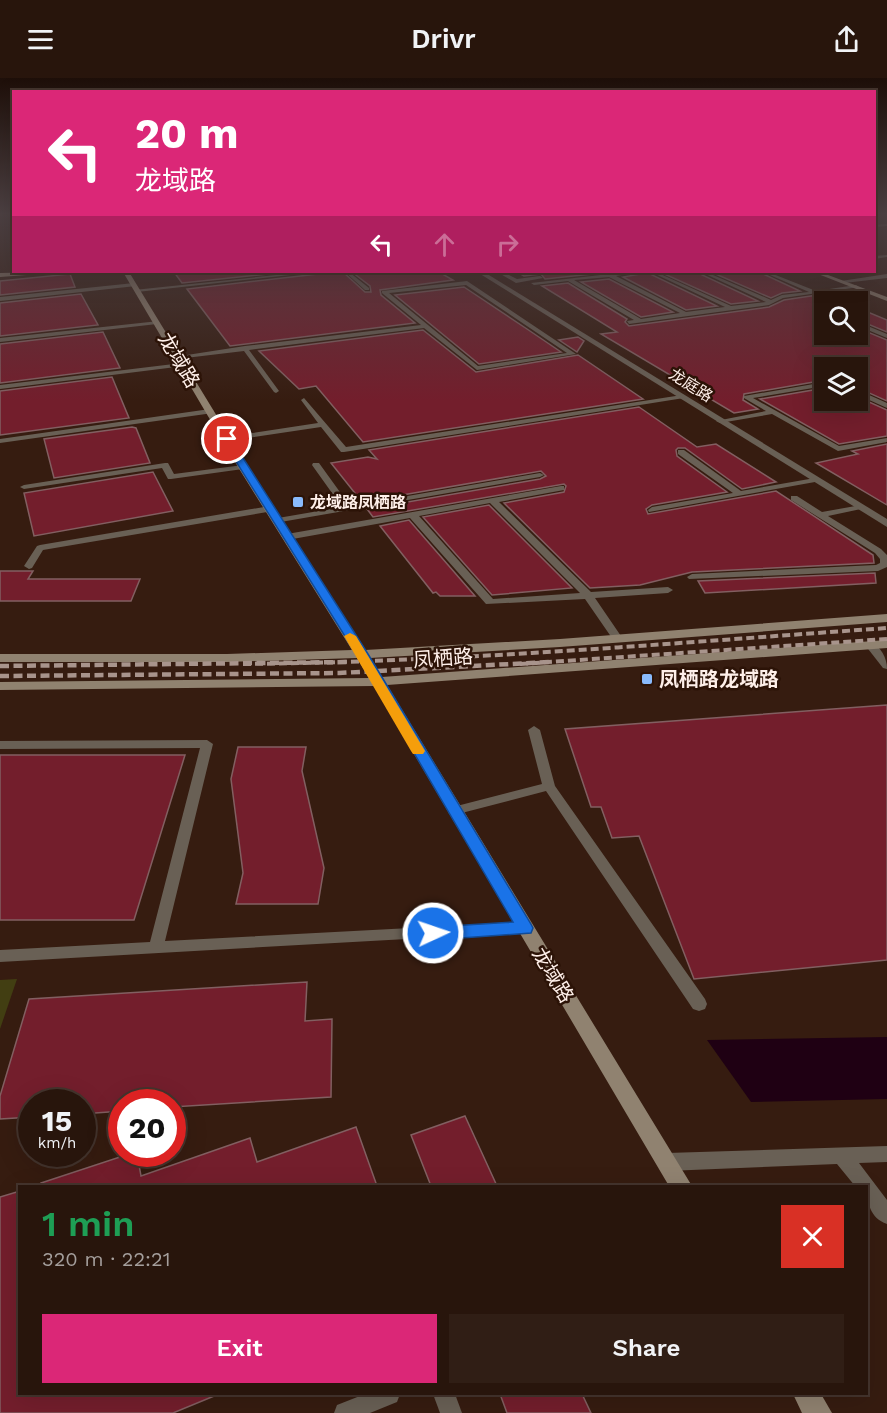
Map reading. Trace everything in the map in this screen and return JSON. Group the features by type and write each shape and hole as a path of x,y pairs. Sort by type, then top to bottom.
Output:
{"street":[{"name":"龙域路","path":"129,276 243,467 362,654 376,682 680,1185"},
{"name":"龙庭路","path":"487,276 887,525"},
{"path":"828,276 887,299"},
{"name":"凤栖路","path":"0,658 262,657 477,649 887,618"},
{"name":"凤栖路","path":"0,686 376,682 887,644"},
{"path":"477,649 466,655 463,661 466,668 479,675"},
{"path":"260,684 269,670 262,657"},
{"path":"807,1395 818,1413"}],"lane":[{"path":"0,299 267,276"},
{"path":"352,276 367,289"},
{"path":"508,276 516,281 559,276"},
{"path":"534,283 596,276"},
{"path":"612,276 685,314"},
{"path":"662,276 730,308"},
{"path":"714,276 771,302"},
{"path":"776,276 814,292"},
{"path":"843,282 879,276"},
{"path":"568,279 639,320"},
{"path":"0,387 180,361 244,348 425,326 477,368 573,354 466,283 384,292 425,326"},
{"path":"823,291 856,287"},
{"path":"629,322 771,302 782,297 814,292"},
{"path":"0,340 156,322"},
{"path":"869,329 887,326"},
{"path":"869,329 887,336"},
{"path":"244,348 276,391"},
{"path":"814,386 746,397 837,449 887,440"},
{"path":"304,400 344,450 682,397"},
{"path":"868,397 887,406"},
{"path":"0,441 210,411"},
{"path":"720,421 773,412"},
{"path":"227,439 324,424"},
{"path":"681,452 740,494"},
{"path":"24,487 165,465 171,477 243,467"},
{"path":"316,465 348,509"},
{"path":"278,521 540,475"},
{"path":"652,510 815,480"},
{"path":"287,537 561,488"},
{"path":"693,577 878,568 885,564 885,558 878,552 794,498"},
{"path":"492,500 588,595 618,639"},
{"path":"819,515 858,507"},
{"path":"29,566 40,548 270,509"},
{"path":"412,514 490,602 668,590"},
{"path":"870,645 887,666"},
{"path":"534,730 549,786 699,1004"},
{"path":"0,745 207,744 156,948"},
{"path":"454,811 549,786"},
{"path":"0,957 525,928"},
{"path":"667,1162 887,1154"},
{"path":"842,1156 864,1185"},
{"path":"868,1190 887,1215"},
{"path":"345,1413 387,1395"},
{"path":"444,1395 451,1413"}],"shaded area":[{"path":"17,979 0,1029 0,980"},
{"path":"887,1037 887,1099 751,1102 707,1040"}],"building":[{"path":"71,276 75,287 0,295 0,281"},
{"path":"177,276 247,276 182,283"},
{"path":"298,276 348,276 365,292 371,292 370,286 358,276 447,276 453,280 380,290 381,295 415,323 230,346 187,289"},
{"path":"543,276 571,276 545,279"},
{"path":"655,276 717,306 686,310 623,277"},
{"path":"670,276 705,276 758,301 731,304"},
{"path":"721,276 768,276 800,291 782,293 771,298"},
{"path":"609,279 673,312 641,317 581,282"},
{"path":"568,283 627,319 625,322 629,326 769,307 784,300 814,296 814,345 868,345 868,332 887,340 887,401 868,392 868,357 814,357 814,382 744,394 743,400 758,409 734,413 601,334 617,332 542,286"},
{"path":"464,287 561,352 479,364 395,295"},
{"path":"81,294 98,325 0,336 0,303"},
{"path":"868,312 887,320 887,332 868,324"},
{"path":"423,330 476,372 578,355 643,399 363,442 316,386 299,389 259,351"},
{"path":"103,332 120,368 0,383 0,344"},
{"path":"578,337 584,341 577,352 559,340"},
{"path":"112,377 129,418 0,435 0,391"},
{"path":"814,390 814,411 868,411 868,401 887,410 887,436 839,444 760,399"},
{"path":"639,407 697,447 716,444 776,482 742,489 685,448 678,448 677,456 727,492 652,505 646,509 648,514 776,491 873,555 874,563 692,572 640,585 590,588 504,503 564,492 566,486 564,484 373,517 367,509 540,479 546,476 541,471 362,502 331,463 368,457 377,459 369,450"},
{"path":"136,428 150,463 54,478 44,439"},
{"path":"887,444 887,505 816,463 858,454 852,451"},
{"path":"153,472 173,511 34,536 24,493"},
{"path":"489,505 572,588 492,595 423,517"},
{"path":"409,520 475,596 440,596 436,592 433,593 380,526"},
{"path":"0,571 33,571 28,579 140,579 131,601 0,601"},
{"path":"875,573 876,583 705,593 698,581"},
{"path":"887,705 887,960 694,979 639,836 612,838 601,807 591,807 565,729"},
{"path":"238,747 306,747 302,771 324,868 318,904 236,904 243,873 231,779"},
{"path":"0,755 185,755 134,920 0,920"},
{"path":"307,982 305,1021 332,1019 331,1097 186,1106 186,1089 108,1089 108,1112 96,1113 96,1089 18,1089 18,1118 0,1119 0,1096 29,999"},
{"path":"465,1116 497,1185 431,1185 411,1135"},
{"path":"356,1127 377,1185 42,1185 41,1183 90,1167 96,1167 96,1165 108,1161 108,1167 139,1167 141,1176 167,1167 186,1167 186,1160 250,1138 257,1162"},
{"path":"18,1192 18,1395 217,1395 173,1413 0,1413 0,1197"},
{"path":"500,1395 582,1395 591,1413 507,1413"}],"railway":[{"path":"302,663 485,656 887,628"},
{"path":"520,664 887,639"},
{"path":"302,663 350,662"},
{"path":"0,676 339,673 549,662"},
{"path":"0,666 302,663"},
{"path":"243,664 302,663"}],"slow traffic":[{"path":"350,636 418,751"}],"place":[{"name":"龙域路凤栖路","path":"298,502"},
{"name":"凤栖路龙域路","path":"647,679"}],"route":[{"path":"227,439 362,654 376,682 525,928 433,933"}]}
